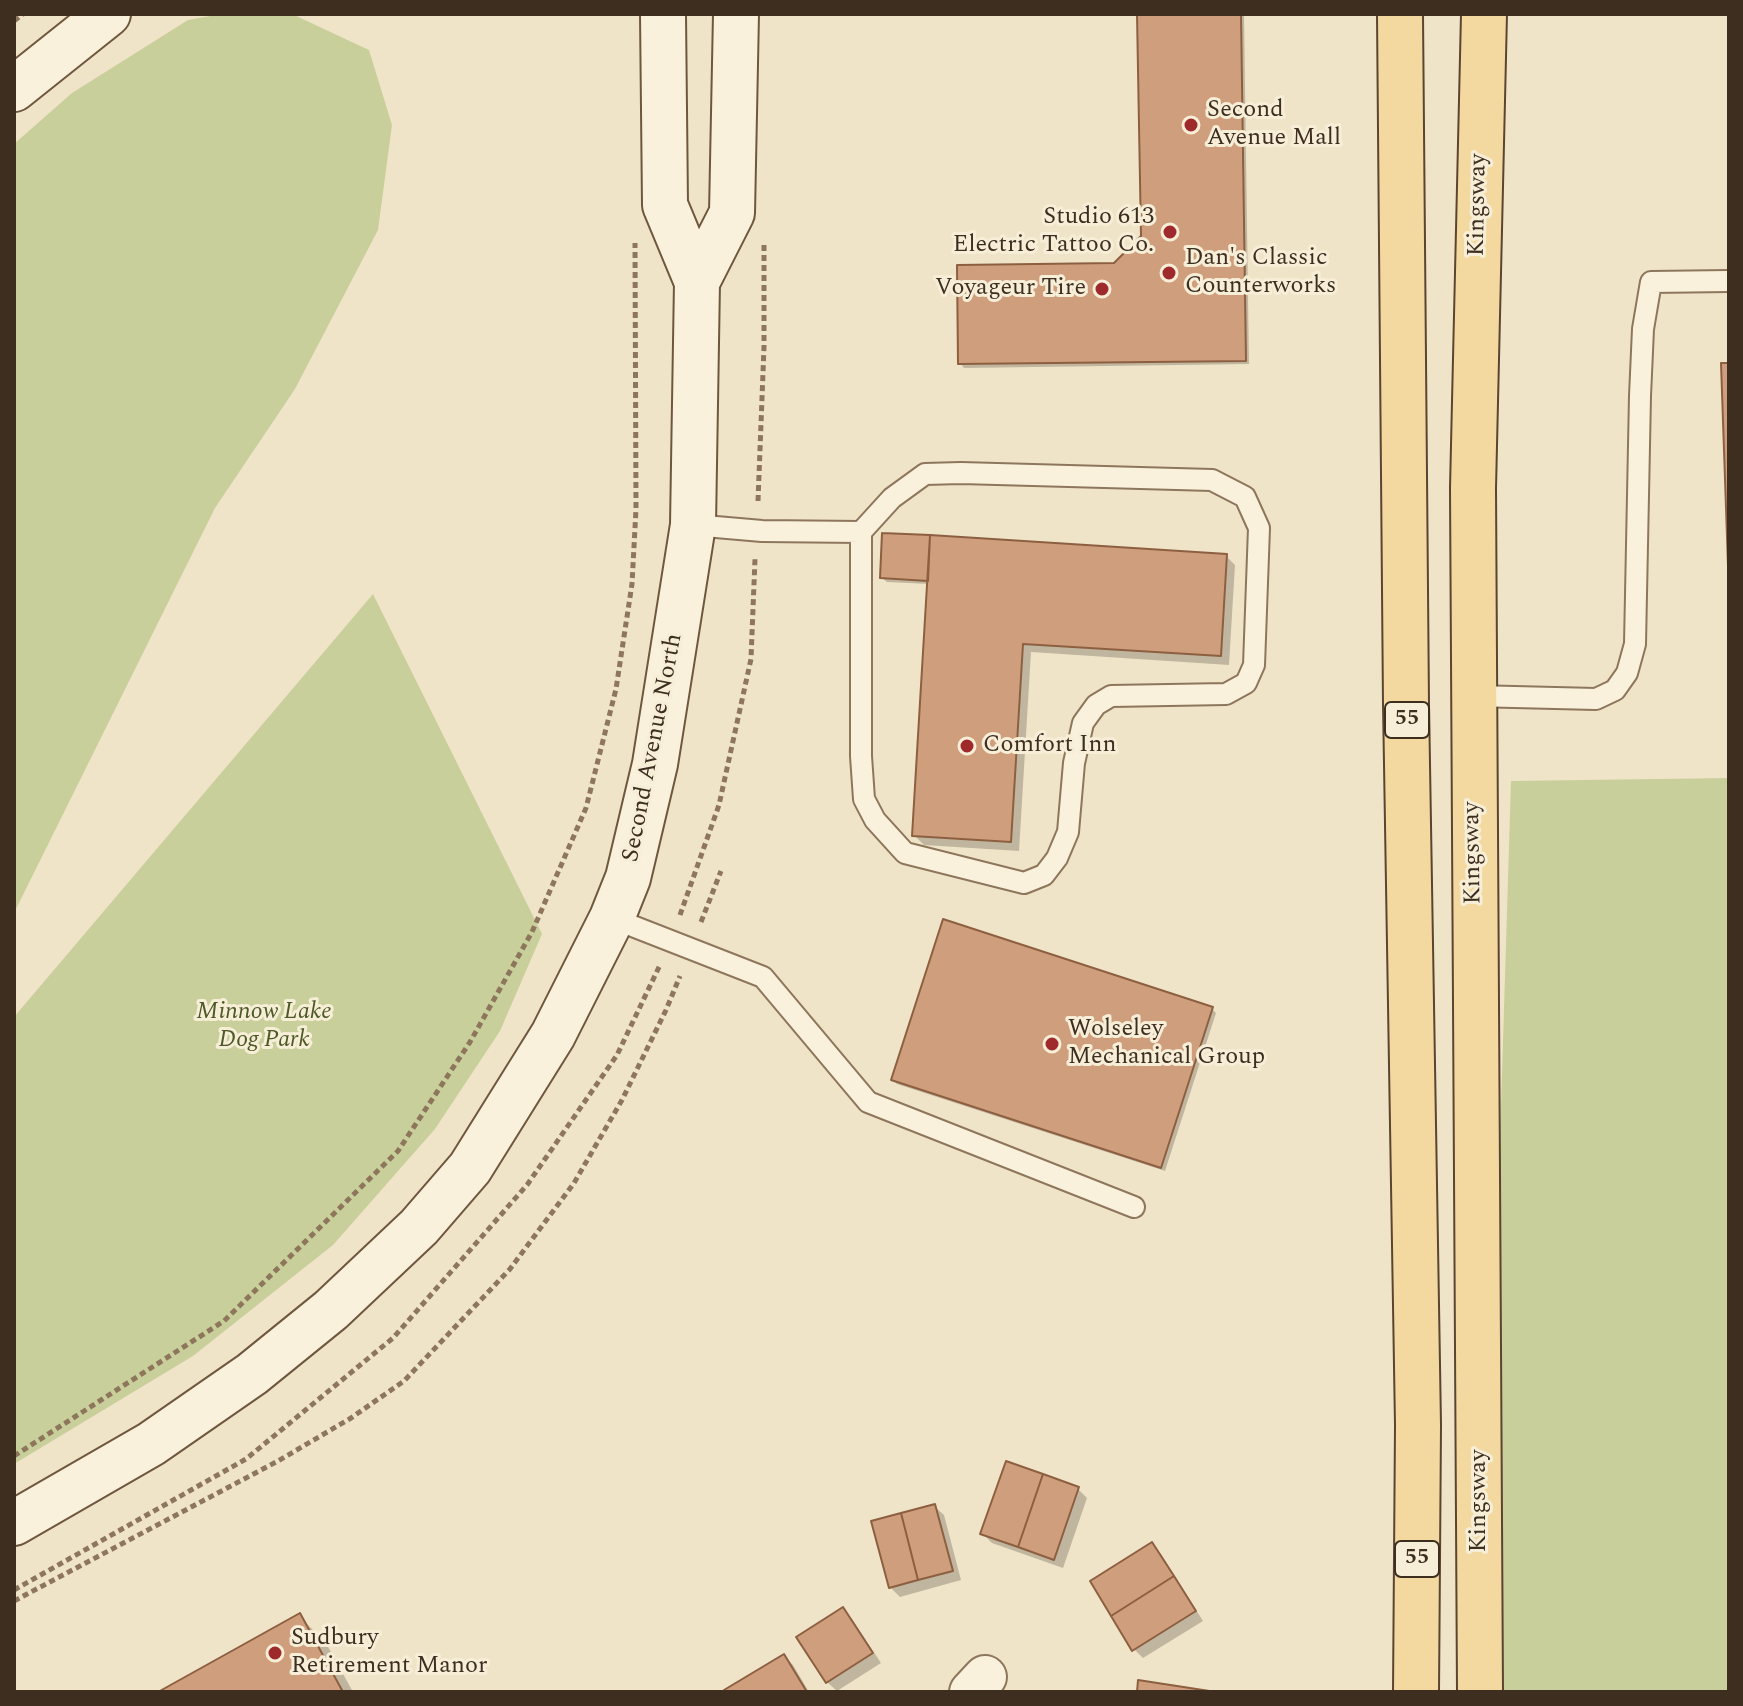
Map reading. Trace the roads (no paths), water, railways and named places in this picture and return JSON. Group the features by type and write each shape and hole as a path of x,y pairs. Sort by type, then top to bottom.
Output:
{"main road":[{"name":"Second Avenue North","path":"14,1523 151,1444 252,1374 331,1310 419,1227 470,1168 553,1035 612,918 628,878 655,764 693,525 697,282 665,205 663,14"},
{"name":"Second Avenue North","path":"697,282 732,213 736,14"},
{"name":"55","path":"1400,14 1406,688 1418,1425 1416,1692"},
{"name":"Kingsway","path":"1484,14 1473,473 1484,1682"},
{"path":"14,89 104,15"}],"lane":[{"path":"1473,696 1596,699 1615,690 1627,673 1635,644 1640,396 1643,329 1651,282 1729,281"},
{"path":"693,525 757,531 861,532 892,498 925,474 1212,480 1245,497 1259,528 1254,665 1246,683 1226,694 1111,696 1096,705 1083,723 1074,763 1068,832 1057,858 1044,875 1024,883 905,853 875,820 864,799 861,756 861,532"},
{"path":"612,918 763,977 868,1102 1134,1207"}],"place":[{"name":"Second Avenue Mall","path":"1191,125"},
{"name":"Studio 613 Electric Tattoo Co.","path":"1170,232"},
{"name":"Dan's Classic Counterworks","path":"1169,273"},
{"name":"Voyageur Tire","path":"1102,289"},
{"name":"Comfort Inn","path":"967,746"},
{"name":"Wolseley Mechanical Group","path":"1052,1044"},
{"name":"Sudbury Retirement Manor","path":"275,1653"}],"park label":[{"name":"Minnow Lake Dog Park","path":"264,1027"}]}
